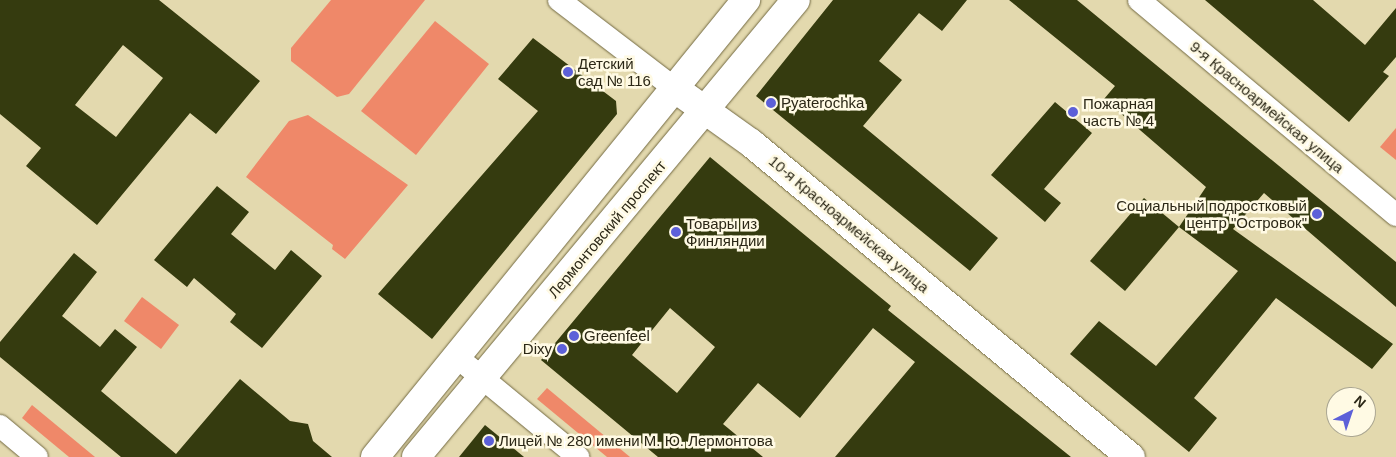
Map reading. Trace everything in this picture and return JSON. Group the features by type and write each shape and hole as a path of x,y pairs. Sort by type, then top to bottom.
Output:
{"main road":[{"path":"375,457 458,358 746,0"},
{"name":"Лермонтовский проспект","path":"416,457 483,379 796,0"},
{"name":"10-я Красноармейская улица","path":"674,88 706,109 1131,457"}],"street":[{"name":"10-я Красноармейская улица","path":"559,0 674,88"},
{"name":"9-я Красноармейская улица","path":"1139,0 1396,215"},
{"path":"458,358 578,457"},
{"path":"0,426 37,457"}],"shaded area":[{"path":"331,0 425,0 349,94 337,97 291,61 291,48"},
{"path":"435,21 489,64 416,155 361,111"},
{"path":"308,115 408,185 345,259 332,249 333,245 246,177 289,121"},
{"path":"1396,128 1396,160 1380,147"},
{"path":"142,297 179,325 161,349 124,321"},
{"path":"547,388 630,457 607,457 537,399"},
{"path":"32,405 95,457 69,457 22,418"}],"building":[{"path":"0,0 159,0 260,81 216,134 190,113 97,225 26,166 41,148 0,114","holes":["123,45 163,78 116,137 75,105"]},
{"path":"833,0 967,0 942,31 919,13 879,61 902,80 863,126 998,238 970,271 756,96"},
{"path":"1009,0 1077,0 1396,262 1396,307 1264,193 1233,229 1393,344 1372,369 1276,298 1194,398 1217,418 1189,452 1070,354 1099,321 1156,366 1238,271 1179,227 1206,187 1104,99 1115,86"},
{"path":"1205,0 1313,0 1365,45 1396,8 1396,57 1383,72 1389,76 1349,122"},
{"path":"533,38 616,101 617,114 432,339 378,294 538,111 498,79"},
{"path":"1055,102 1092,133 1044,189 1061,203 1045,222 991,175"},
{"path":"710,157 891,306 888,310 1071,457 835,457 915,362 873,328 800,418 758,383 723,424 763,457 658,457 541,360","holes":["670,308 715,347 677,393 632,355"]},
{"path":"217,186 249,212 231,234 275,270 291,250 322,276 262,348 230,322 236,314 194,278 187,287 154,260"},
{"path":"1144,198 1179,227 1125,291 1090,261"},
{"path":"74,253 97,272 62,316 100,347 115,329 137,347 101,391 176,454 240,379 290,421 308,424 313,441 332,457 121,457 0,357 0,342"},
{"name":"Лицей № 280 имени М. Ю. Лермонтова","path":"485,425 524,457 459,457"}],"place":[{"name":"Детский сад № 116","path":"568,72"},
{"name":"Pyaterochka","path":"771,103"},
{"name":"Пожарная часть № 4","path":"1073,112"},
{"name":"Социальный подростковый центр \"Островок\"","path":"1317,214"},
{"name":"Товары из Финляндии","path":"676,232"},
{"name":"Greenfeel","path":"574,336"},
{"name":"Dixy","path":"562,349"},
{"name":"Лицей № 280 имени М. Ю. Лермонтова","path":"489,441"}]}
